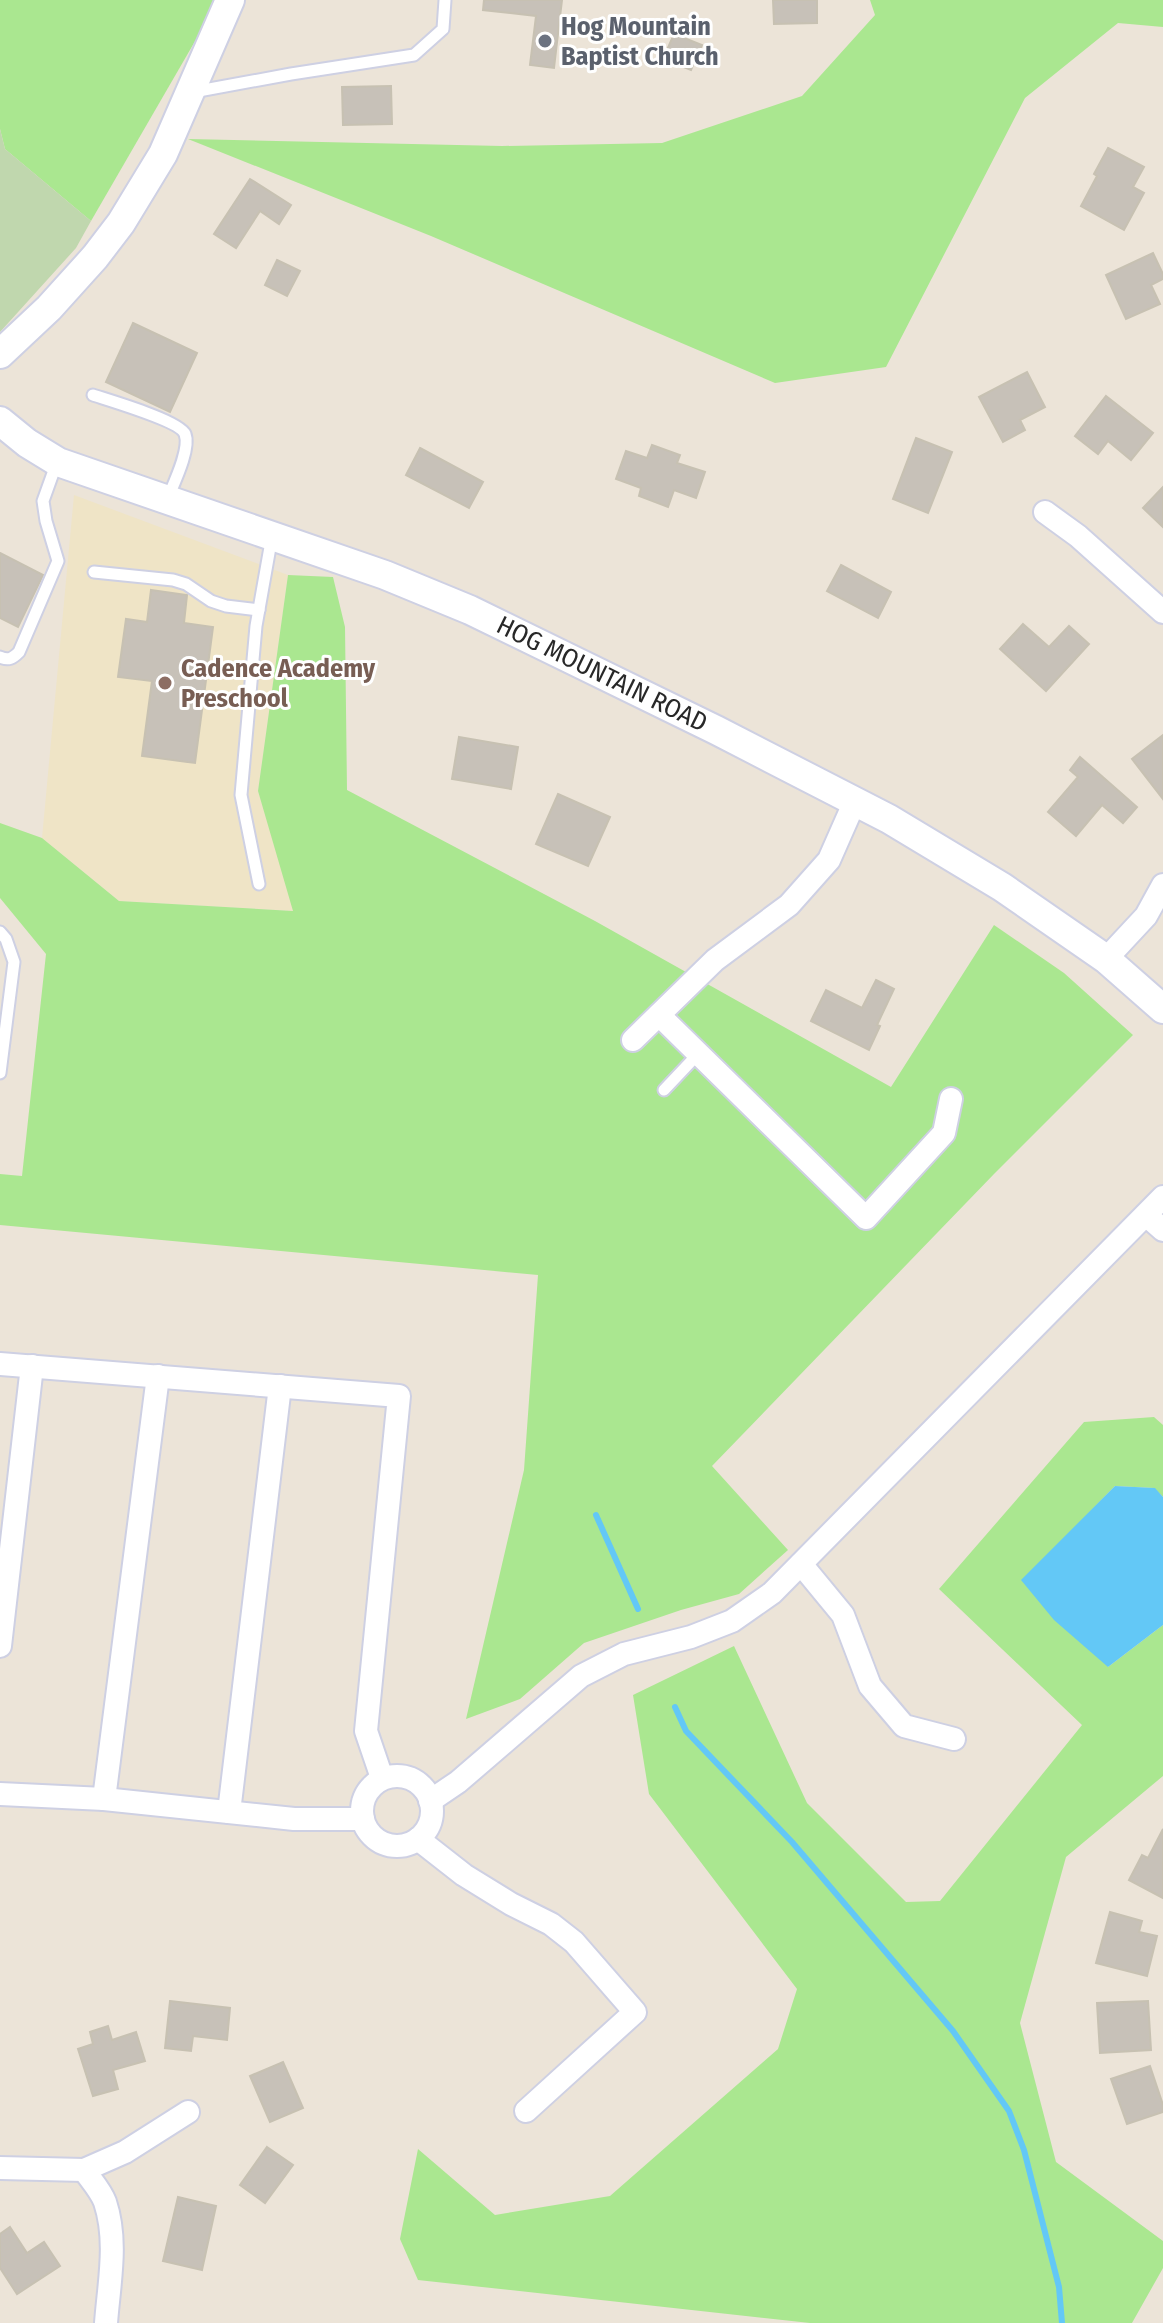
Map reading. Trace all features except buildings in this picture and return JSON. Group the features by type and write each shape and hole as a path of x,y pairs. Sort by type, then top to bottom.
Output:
{"street":[{"path":"0,354 49,308 121,223 163,154 230,0"},
{"name":"HOG MOUNTAIN ROAD","path":"0,421 58,462 385,575 470,610 716,730 855,801 1002,887 1106,959 1163,1009"},
{"path":"1045,512 1078,536 1163,612"},
{"path":"633,1040 715,960 789,905 829,860 855,801"},
{"path":"1106,959 1146,916 1163,885"},
{"path":"659,1015 866,1218 944,1133 951,1099"},
{"path":"430,1801 458,1782 581,1676 624,1654 691,1637 732,1621 772,1593 1154,1222 1163,1197"},
{"path":"0,1364 399,1396 366,1731 382,1778"},
{"path":"0,1646 32,1366"},
{"path":"104,1799 158,1376"},
{"path":"229,1812 280,1386"},
{"path":"801,1564 843,1615 870,1686 904,1726 954,1739"},
{"path":"398,1775 410,1778 427,1792 430,1801 432,1815 429,1826 418,1839 402,1846 380,1842 370,1834 363,1819 363,1801 368,1790 382,1778 398,1775"},
{"path":"0,1794 104,1799 294,1819 363,1819"},
{"path":"418,1839 476,1882 551,1924 574,1942 635,2012 526,2111"},
{"path":"0,2168 84,2170 125,2152 188,2112"},
{"path":"84,2170 104,2199 112,2230 106,2323"}],"lane":[{"path":"191,92 414,55 443,29 445,0"},
{"path":"93,395 182,429 186,435 183,456 167,501"},
{"path":"0,657 13,659 19,652 58,561 43,501 58,462"},
{"path":"259,884 241,795 259,610 272,536"},
{"path":"94,572 173,580 186,584 211,601 259,610"},
{"path":"0,932 6,939 14,962 0,1073"},
{"path":"664,1090 698,1054"}],"shaded area":[{"name":"Cadence Academy Preschool","path":"74,495 288,575 258,791 294,911 119,901 42,838"}],"green space":[{"path":"0,0 214,0 205,24 91,221 5,149 0,129"},
{"path":"870,0 1163,0 1163,27 1118,23 1025,98 886,367 775,383 431,236 188,139 502,146 662,143 802,96 875,15"},
{"path":"0,129 5,149 91,221 76,248 0,332"},
{"path":"288,575 333,577 345,627 347,790 595,921 891,1087 994,925 1064,973 1133,1035 712,1466 788,1550 739,1594 584,1643 520,1699 466,1719 524,1470 538,1275 0,1225 0,1174 22,1176 46,954 0,898 0,823 42,838 119,901 293,911 258,791"},
{"path":"1154,1417 1163,1425 1163,1497 1154,1488 1115,1486 1075,1527 1108,1667 1163,1625 1163,1776 1066,1857 1020,2023 1056,2162 1163,2241 1163,2268 1132,2323 810,2323 418,2280 400,2239 418,2149 495,2215 610,2196 778,2049 797,1989 649,1794 633,1695 734,1646 807,1803 906,1902 940,1901 1082,1725 939,1589 1084,1422"}],"water":[{"path":"1115,1486 1155,1488 1163,1497 1163,1625 1108,1667 1054,1620 1021,1580"}],"waterway":[{"path":"596,1515 638,1609"},
{"path":"675,1707 686,1731 792,1842 953,2031 1009,2111 1024,2150 1059,2287 1062,2323"}],"place":[{"name":"Hog Mountain Baptist Church","path":"545,41"},
{"name":"Cadence Academy Preschool","path":"165,683"}]}
